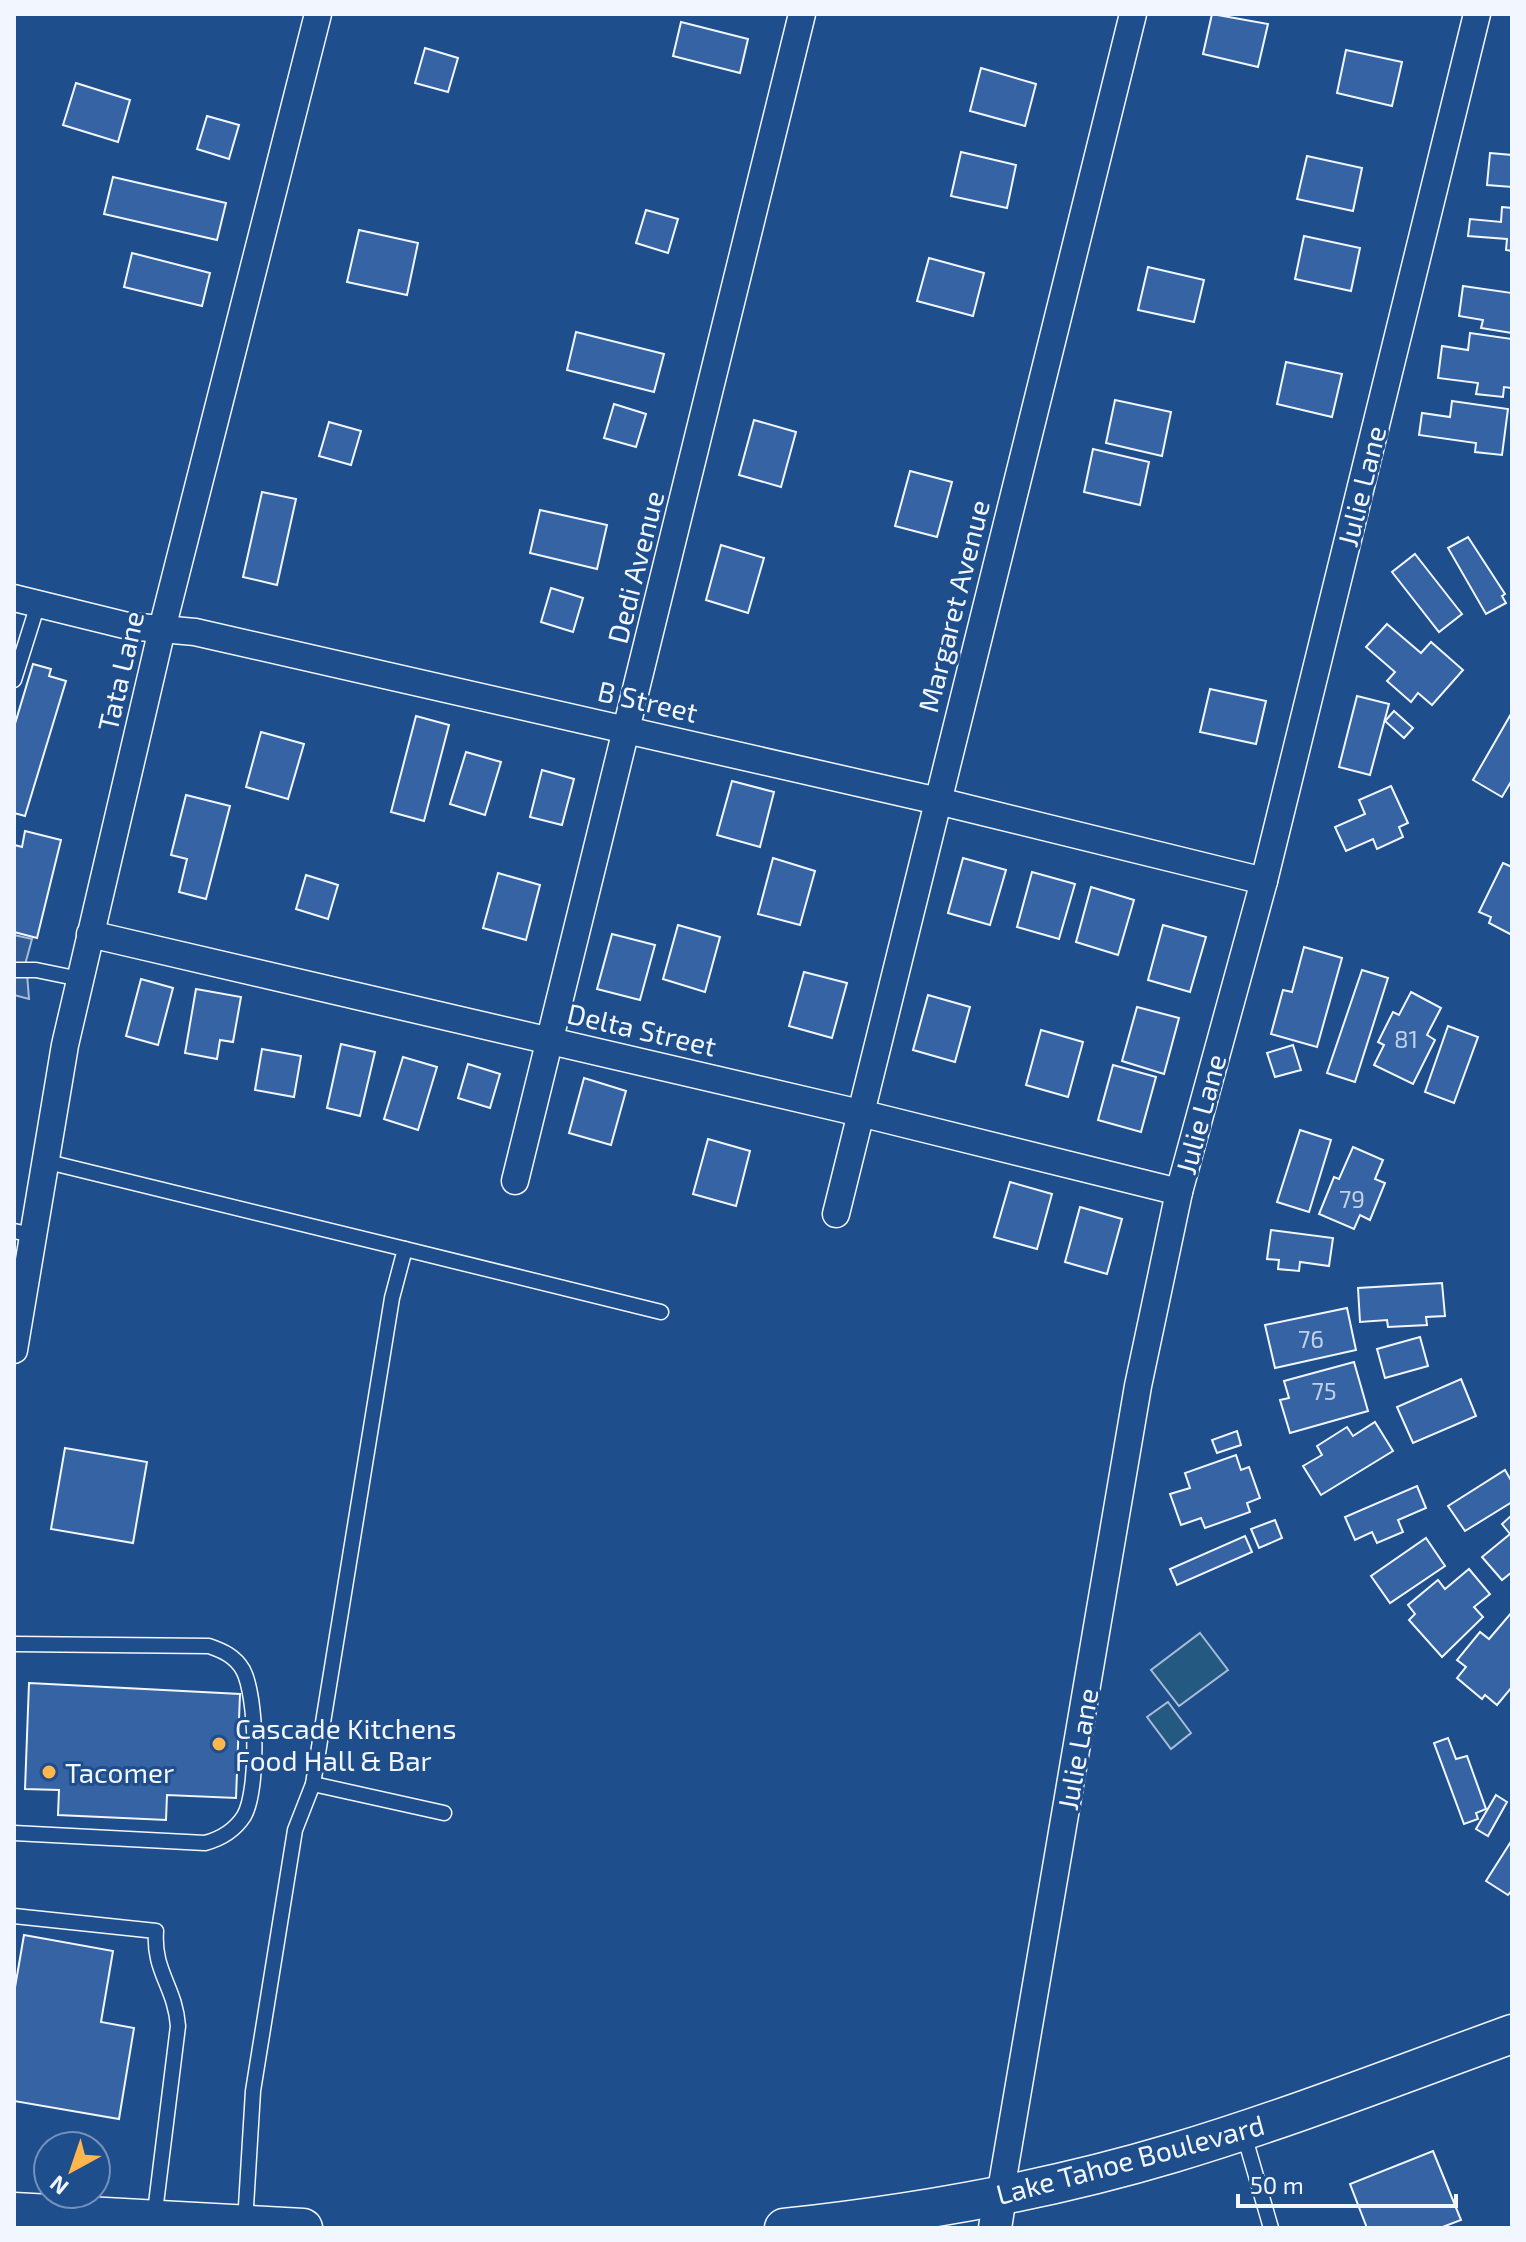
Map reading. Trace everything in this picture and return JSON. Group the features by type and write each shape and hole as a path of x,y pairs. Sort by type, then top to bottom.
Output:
{"main road":[{"name":"Lake Tahoe Boulevard","path":"784,2228 998,2212 1119,2168 1243,2131 1512,2034"},
{"path":"14,2212 197,2225 303,2228"}],"street":[{"name":"Tata Lane","path":"14,1350 23,1233 44,1161 90,934 162,629 318,14"},
{"name":"Dedi Avenue","path":"515,1181 802,14"},
{"name":"Margaret Avenue","path":"836,1214 1133,14"},
{"name":"Julie Lane","path":"998,2212 1138,1386 1179,1192 1264,881 1477,14"},
{"name":"B Street","path":"26,601 128,626 195,632 628,729 1264,881"},
{"name":"Delta Street","path":"90,934 860,1113 1179,1192"}],"lane":[{"path":"14,680 26,601"},
{"path":"14,970 36,970 80,979"},
{"path":"44,1161 661,1312"},
{"path":"245,2225 253,2091 295,1830 313,1784 392,1298 405,1249"},
{"path":"14,1644 209,1646 230,1654 244,1671 256,1731 246,1813 236,1827 217,1840 205,1843 14,1833"},
{"path":"313,1784 444,1813"},
{"path":"14,1916 156,1931 154,1954 176,2002 178,2026 154,2220"},
{"path":"1243,2131 1271,2228"}],"shaded area":[{"path":"14,935 32,939 26,961 29,999 14,995"},
{"path":"1200,1633 1228,1670 1179,1706 1151,1670"},
{"path":"1168,1702 1191,1733 1171,1749 1147,1717"}],"building":[{"path":"1212,14 1268,24 1258,67 1203,54"},
{"path":"681,22 748,39 740,73 673,56"},
{"path":"425,48 458,58 448,92 415,83"},
{"path":"1346,50 1402,62 1392,106 1337,93"},
{"path":"981,68 1036,84 1025,126 970,111"},
{"path":"76,83 130,100 118,142 63,125"},
{"path":"207,116 239,125 229,159 197,149"},
{"path":"961,152 1016,165 1007,208 951,196"},
{"path":"1490,153 1512,155 1512,187 1487,185"},
{"path":"1307,156 1362,168 1353,211 1297,199"},
{"path":"113,177 226,203 217,240 104,214"},
{"path":"1502,207 1512,208 1512,251 1506,250 1507,239 1468,236 1470,219 1501,222"},
{"path":"646,210 678,219 668,253 636,243"},
{"path":"359,230 418,243 407,295 347,282"},
{"path":"1304,236 1360,248 1351,291 1295,279"},
{"path":"132,253 210,273 202,306 124,287"},
{"path":"929,258 984,273 973,316 917,301"},
{"path":"1148,267 1204,280 1194,322 1138,310"},
{"path":"1463,286 1512,293 1512,333 1481,328 1483,320 1459,316"},
{"path":"576,332 664,354 654,392 567,370"},
{"path":"1470,333 1512,339 1512,388 1504,387 1503,397 1476,394 1478,383 1438,378 1442,346 1468,350"},
{"path":"1286,362 1342,374 1332,417 1277,404"},
{"path":"1115,400 1171,412 1162,456 1106,443"},
{"path":"1452,401 1508,409 1502,455 1475,452 1476,443 1419,435 1422,413 1450,417"},
{"path":"614,404 646,414 636,447 604,438"},
{"path":"754,420 796,432 781,487 739,475"},
{"path":"329,422 361,431 351,465 319,456"},
{"path":"1093,449 1149,462 1140,505 1084,492"},
{"path":"910,471 952,482 937,537 895,526"},
{"path":"262,492 296,499 277,585 243,577"},
{"path":"540,510 607,525 597,569 530,553"},
{"path":"1468,537 1505,594 1502,596 1506,603 1486,614 1448,548"},
{"path":"721,545 764,558 748,613 706,600"},
{"path":"1415,554 1462,614 1439,632 1392,572"},
{"path":"551,588 583,598 573,632 541,622"},
{"path":"1387,624 1421,653 1431,642 1463,670 1432,705 1418,693 1411,702 1387,681 1395,672 1366,647"},
{"path":"33,664 51,669 49,676 66,681 25,816 14,813 14,727"},
{"path":"1210,689 1266,701 1256,744 1200,732"},
{"path":"1357,696 1389,704 1370,775 1339,767"},
{"path":"1394,711 1413,728 1404,738 1385,721"},
{"path":"1511,714 1512,780 1502,797 1473,780"},
{"path":"416,716 449,725 424,821 391,812"},
{"path":"261,732 304,744 288,799 246,787"},
{"path":"466,752 501,762 485,815 450,804"},
{"path":"542,770 574,779 562,825 530,817"},
{"path":"732,781 774,792 760,847 717,835"},
{"path":"1391,786 1408,823 1399,827 1403,837 1377,849 1373,839 1346,851 1335,827 1365,814 1359,800"},
{"path":"186,795 230,806 206,899 179,892 187,859 171,855"},
{"path":"25,831 61,840 37,938 14,932 14,851 15,845 22,847"},
{"path":"773,858 815,871 800,925 758,914"},
{"path":"963,858 1006,870 990,925 948,913"},
{"path":"1503,863 1512,867 1512,935 1489,923 1491,917 1479,912"},
{"path":"1032,872 1075,884 1059,939 1017,927"},
{"path":"498,873 540,885 526,940 483,928"},
{"path":"306,875 338,885 328,919 296,909"},
{"path":"1091,887 1134,900 1118,955 1076,942"},
{"path":"678,925 720,937 705,992 663,979"},
{"path":"1163,925 1206,937 1190,992 1148,980"},
{"path":"612,934 655,945 640,1000 597,989"},
{"path":"1304,947 1342,958 1317,1047 1271,1034 1283,990 1292,992"},
{"path":"1362,970 1388,978 1355,1082 1327,1073"},
{"path":"804,972 847,983 832,1038 789,1026"},
{"path":"141,979 173,988 158,1045 126,1036"},
{"path":"196,989 241,997 233,1042 220,1040 217,1059 185,1053"},
{"path":"1411,992 1441,1008 1427,1035 1435,1040 1413,1084 1374,1065 1384,1045 1378,1042 1393,1012 1399,1015"},
{"path":"928,995 970,1007 955,1062 913,1050"},
{"path":"1137,1007 1179,1018 1164,1074 1122,1061"},
{"path":"1448,1026 1478,1037 1454,1103 1425,1092"},
{"path":"1041,1030 1083,1042 1068,1097 1026,1085"},
{"path":"341,1044 375,1052 360,1116 327,1108"},
{"path":"1293,1045 1301,1070 1275,1077 1267,1053"},
{"path":"262,1049 301,1056 294,1097 255,1090"},
{"path":"403,1057 437,1067 418,1130 384,1119"},
{"path":"468,1064 500,1074 490,1108 458,1098"},
{"path":"1113,1065 1156,1077 1141,1132 1098,1120"},
{"path":"584,1078 626,1091 611,1145 569,1133"},
{"path":"1300,1130 1331,1140 1309,1212 1277,1202"},
{"path":"708,1139 750,1151 736,1206 693,1194"},
{"path":"1353,1147 1383,1160 1375,1179 1385,1183 1370,1220 1360,1215 1354,1229 1319,1214 1334,1177 1339,1179"},
{"path":"1010,1182 1052,1194 1037,1249 994,1237"},
{"path":"1080,1207 1122,1219 1107,1274 1065,1262"},
{"path":"1271,1230 1333,1238 1329,1266 1300,1262 1299,1271 1278,1269 1279,1260 1267,1259"},
{"path":"1442,1283 1445,1316 1426,1317 1427,1325 1388,1327 1387,1320 1360,1322 1358,1288"},
{"path":"1347,1308 1356,1350 1275,1368 1265,1325"},
{"path":"1420,1337 1428,1366 1385,1378 1377,1349"},
{"path":"1354,1362 1368,1411 1290,1433 1280,1400 1289,1398 1284,1381"},
{"path":"1461,1379 1476,1416 1413,1443 1397,1407"},
{"path":"1375,1422 1393,1451 1321,1495 1303,1466 1322,1455 1317,1446 1347,1427 1353,1436"},
{"path":"1237,1431 1241,1445 1217,1453 1212,1440"},
{"path":"65,1448 147,1462 133,1543 51,1529"},
{"path":"1236,1455 1241,1470 1249,1467 1260,1498 1247,1503 1250,1512 1205,1528 1201,1518 1181,1525 1170,1494 1190,1488 1185,1473"},
{"path":"1505,1470 1512,1482 1512,1502 1465,1531 1448,1506"},
{"path":"1417,1486 1426,1508 1398,1520 1403,1532 1377,1543 1372,1532 1355,1540 1345,1517"},
{"path":"1512,1515 1512,1572 1502,1580 1482,1557 1510,1534 1502,1524"},
{"path":"1275,1520 1282,1538 1259,1548 1251,1529"},
{"path":"1245,1536 1252,1552 1177,1585 1170,1569"},
{"path":"1426,1538 1445,1566 1390,1603 1371,1576"},
{"path":"1469,1569 1490,1594 1474,1607 1483,1617 1442,1657 1409,1620 1415,1614 1408,1605 1438,1580 1445,1589"},
{"path":"1512,1612 1512,1687 1497,1705 1485,1695 1482,1699 1457,1678 1466,1667 1457,1660 1480,1632 1489,1639"},
{"path":"29,1683 240,1694 236,1798 167,1795 166,1820 58,1815 59,1790 25,1789"},
{"path":"1448,1738 1456,1759 1467,1756 1486,1809 1476,1813 1478,1819 1464,1824 1434,1743"},
{"path":"1496,1795 1507,1802 1488,1836 1476,1829"},
{"path":"1512,1840 1512,1890 1508,1895 1486,1881"},
{"path":"24,1935 113,1951 101,2022 134,2028 119,2119 14,2101 14,1993"},
{"path":"1433,2151 1461,2220 1440,2228 1367,2228 1350,2184"}],"place":[{"name":"Cascade Kitchens Food Hall & Bar","path":"219,1744"},
{"name":"Tacomer","path":"49,1772"}]}
